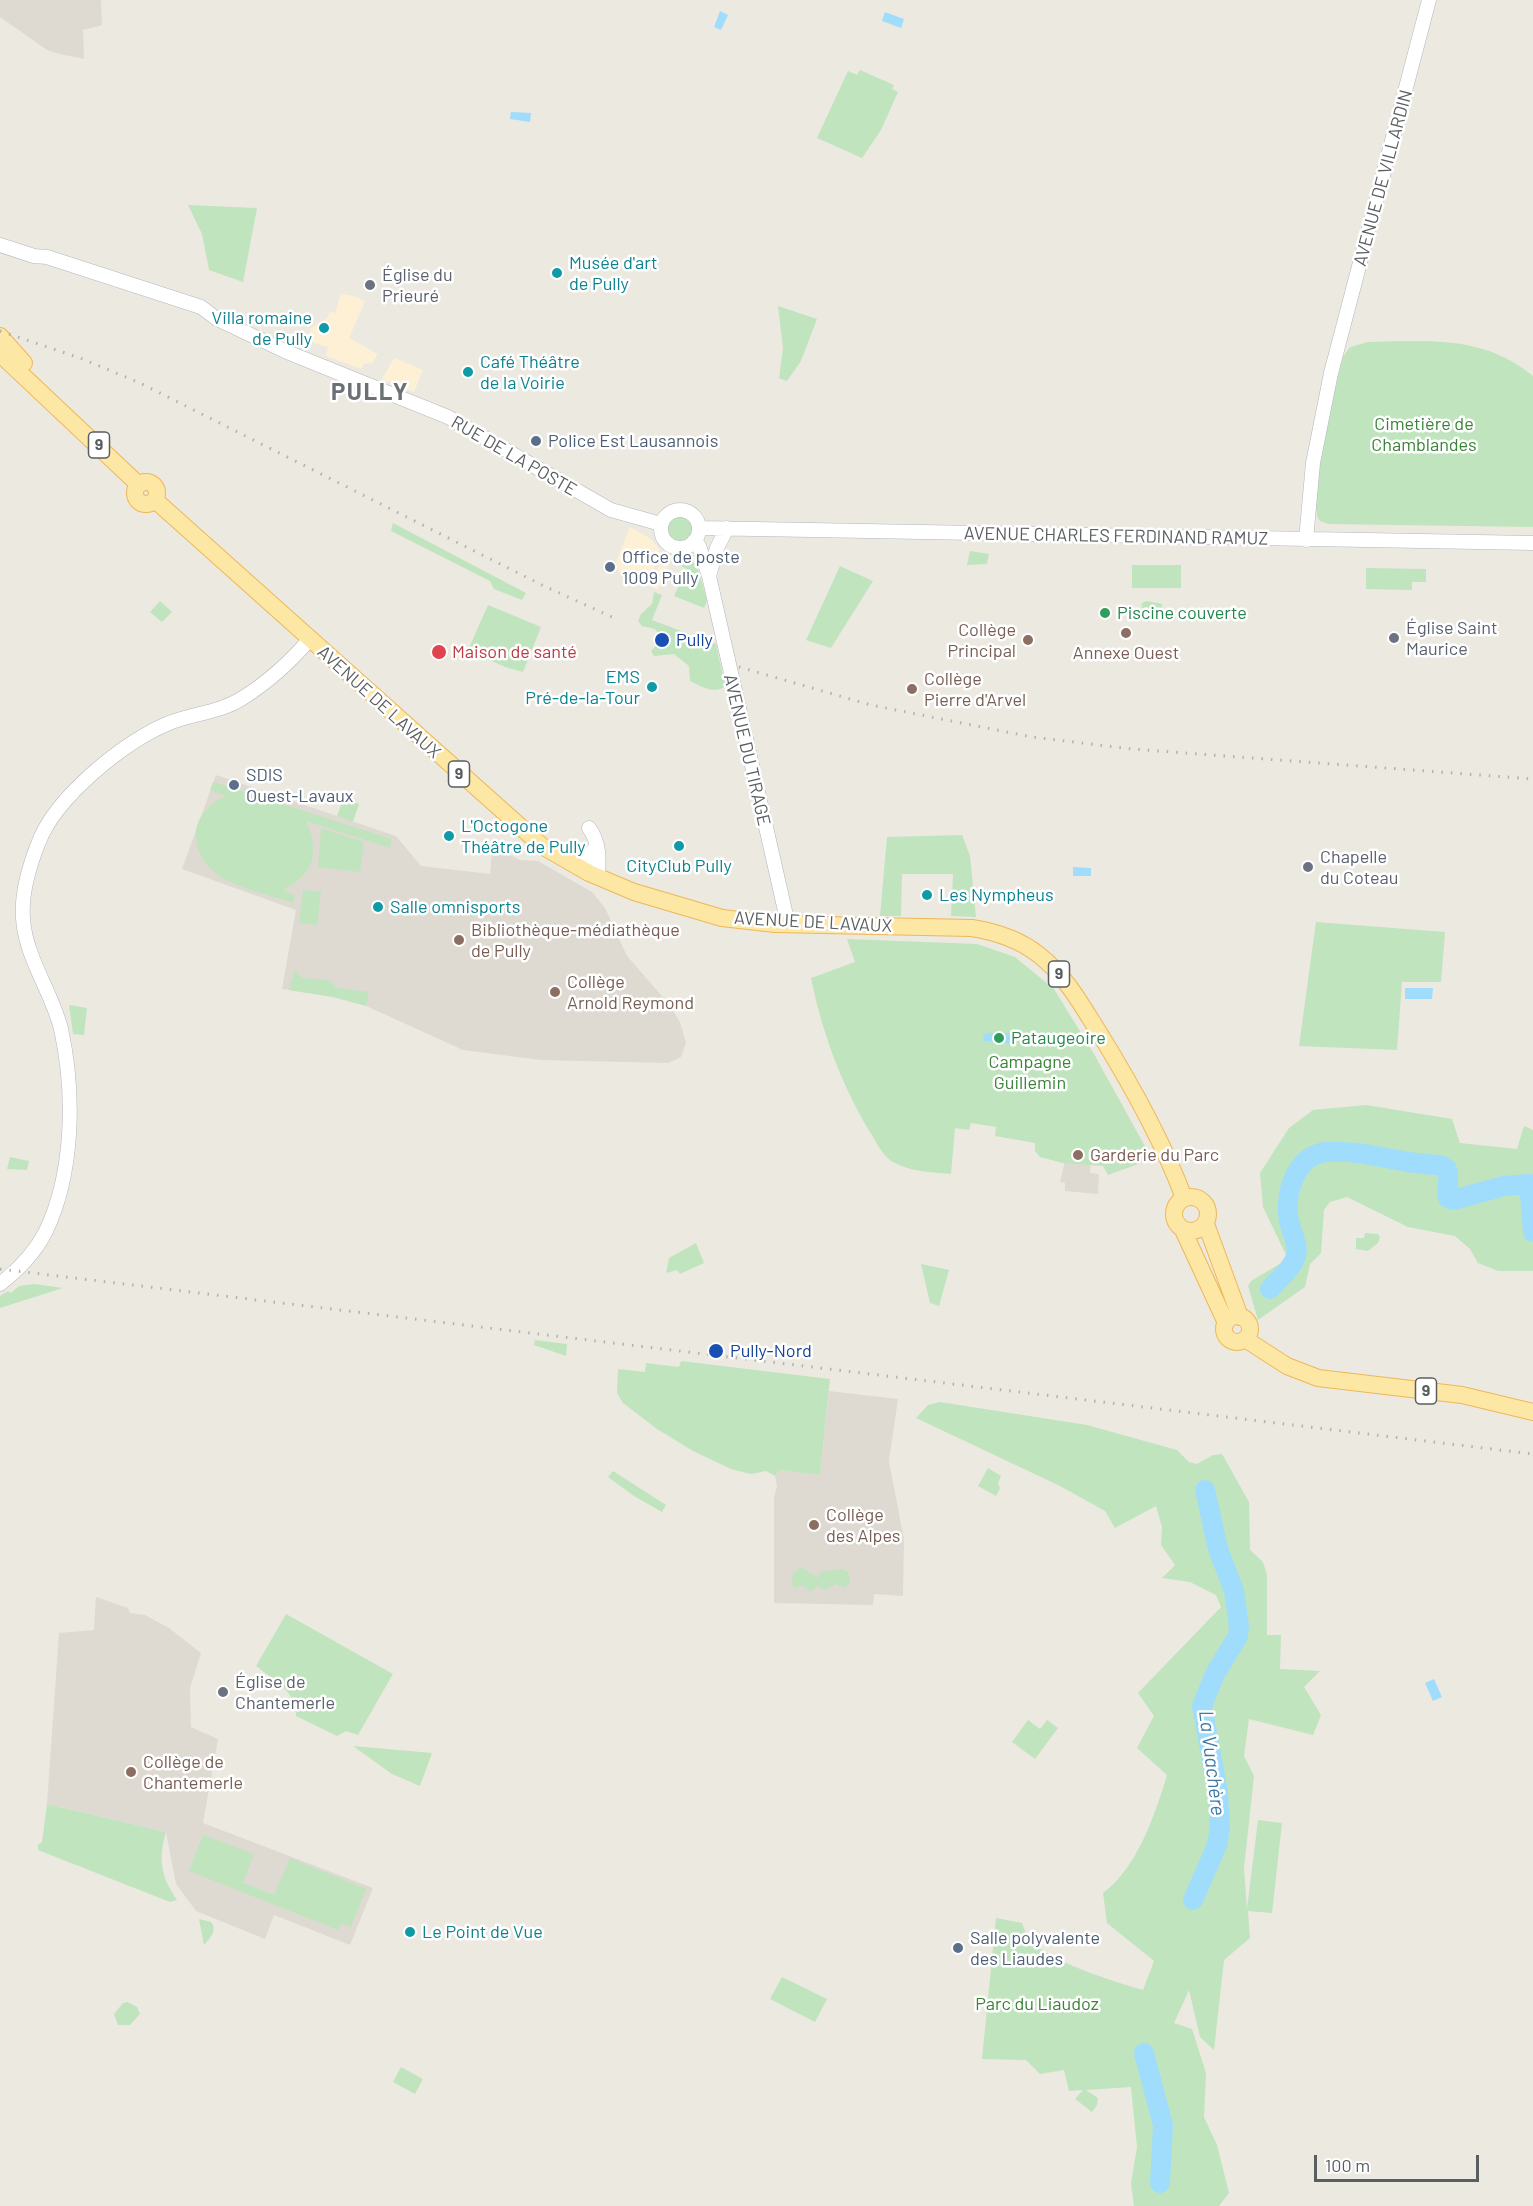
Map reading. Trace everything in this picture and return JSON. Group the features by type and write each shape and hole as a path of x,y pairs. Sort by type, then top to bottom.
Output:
{"main road":[{"name":"AVENUE DE LAVAUX","path":"0,336 58,406 139,485 135,495 138,501 148,504 155,500 377,701 542,846 598,877 634,892 718,917 758,923 972,928 994,931 1026,945 1064,978 1109,1049 1158,1138 1184,1198"},
{"name":"AVENUE DE LAVAUX","path":"0,354 35,388 58,406"},
{"path":"1195,1197 1203,1202 1209,1211 1206,1224 1233,1320 1183,1230 1176,1223 1174,1211 1184,1198 1195,1197"},
{"path":"1183,1230 1197,1230 1206,1224"},
{"name":"9","path":"1233,1320 1250,1327 1245,1339 1257,1349 1307,1375 1462,1395 1533,1412"}],"street":[{"name":"AVENUE DE VILLARDIN","path":"1306,540 1313,463 1335,356 1429,0"},
{"name":"RUE DE LA POSTE","path":"0,245 34,256 47,257 201,307 217,319 287,352 448,417 588,499 637,519 661,524"},
{"path":"680,510 692,514 699,528 694,541 683,547 671,545 663,538 661,524 668,514 680,510"},
{"name":"AVENUE CHARLES FERDINAND RAMUZ","path":"699,528 1533,543"},
{"name":"AVENUE DU TIRAGE","path":"709,576 717,548 727,528"},
{"name":"AVENUE DU TIRAGE","path":"694,541 699,546 709,576 788,924"},
{"path":"0,1284 32,1254 45,1234 55,1207 70,1126 71,1099 61,1028 23,920 24,889 39,840 52,817 71,794 135,742 160,727 241,699 293,658 309,640"},
{"path":"589,828 597,845 598,877"},
{"path":"573,864 586,860 597,845"}],"shaded area":[{"path":"0,0 101,0 102,25 83,30 84,59 60,54 47,50 0,17"},
{"path":"341,294 365,301 349,338 378,354 372,363 364,364 361,369 326,356 328,347 314,343 308,337 311,328 327,318 330,311 335,313"},
{"path":"394,358 423,370 414,392 382,379"},
{"path":"630,527 651,539 660,550 651,576 655,576 664,552 672,556 658,590 620,573 615,564"},
{"path":"216,775 396,836 421,866 490,874 492,853 506,853 520,860 538,861 592,892 605,908 627,956 668,1003 680,1022 686,1043 681,1057 668,1063 541,1060 463,1050 364,1005 333,997 282,989 296,910 182,869"},
{"name":"Garderie du Parc","path":"1075,1119 1091,1156 1090,1173 1099,1174 1098,1194 1065,1191 1065,1183 1060,1182"},
{"path":"829,1391 898,1399 889,1461 904,1540 903,1596 874,1594 873,1605 774,1603 774,1497 777,1486 775,1476 780,1470 820,1475"},
{"name":"Collège de Chantemerle","path":"96,1597 128,1608 130,1613 145,1615 169,1628 201,1653 190,1688 191,1727 218,1739 203,1823 373,1888 350,1945 274,1915 265,1939 196,1911 176,1884 166,1832 47,1804 59,1633 94,1630"}],"green space":[{"path":"860,70 894,85 892,89 898,92 881,130 862,158 817,138 848,71 857,75"},
{"path":"188,205 257,208 243,282 209,270 202,234"},
{"path":"778,306 817,319 801,361 787,381 779,378 783,348"},
{"name":"Cimetière de Chamblandes","path":"1368,342 1434,342 1475,347 1495,353 1533,376 1533,527 1328,524 1320,521 1316,509 1318,467 1343,357 1350,347"},
{"path":"680,517 685,518 691,524 691,534 685,540 680,541 675,540 669,534 668,529 669,524 675,518"},
{"path":"393,523 526,593 522,600 494,589 490,581 391,531"},
{"path":"970,551 989,554 987,564 967,565"},
{"path":"685,557 697,565 707,601 704,608 674,596 687,569 672,562 677,558"},
{"path":"1132,565 1181,565 1181,588 1132,588"},
{"path":"840,566 873,581 831,648 806,640"},
{"path":"1366,568 1426,569 1426,582 1412,582 1412,590 1366,589"},
{"path":"654,592 662,595 652,620 716,644 723,676 727,676 728,684 723,688 709,689 690,681 689,666 674,654 654,656 651,651 658,643 659,635 655,629 642,626 638,621 641,614 652,604"},
{"path":"160,601 172,612 162,622 150,612"},
{"path":"1147,601 1162,604 1162,612 1141,615 1142,603"},
{"path":"488,605 541,627 523,672 505,667 468,650"},
{"path":"213,782 392,839 390,848 306,821 313,842 312,861 302,876 283,890 295,895 293,903 246,888 217,874 206,864 199,851 196,834 199,821 210,806 226,796 210,790"},
{"path":"343,799 359,804 353,822 337,816"},
{"path":"321,828 364,842 360,872 318,867"},
{"path":"962,835 970,856 976,917 951,916 953,874 902,874 901,916 880,916 887,837"},
{"path":"303,890 321,892 317,925 299,923"},
{"path":"1316,922 1445,932 1441,982 1402,982 1397,1050 1299,1046"},
{"name":"Campagne Guillemin","path":"847,939 977,944 1015,957 1054,989 1094,1054 1152,1159 1108,1175 1103,1166 1063,1163 1040,1157 1035,1151 1035,1143 995,1136 996,1127 971,1123 969,1130 955,1128 951,1174 914,1170 893,1162 882,1151 868,1129 841,1074 826,1037 811,978 855,962"},
{"path":"295,970 302,978 329,980 337,988 369,992 366,1006 333,997 289,990"},
{"path":"69,1005 87,1008 84,1035 73,1034"},
{"path":"1366,1105 1452,1119 1460,1143 1517,1149 1524,1126 1533,1130 1533,1271 1498,1271 1478,1263 1470,1249 1455,1236 1408,1227 1347,1197 1330,1202 1324,1210 1321,1253 1310,1264 1305,1287 1258,1320 1248,1286 1251,1281 1288,1259 1263,1207 1260,1173 1289,1128 1313,1110"},
{"path":"10,1157 29,1161 27,1170 7,1169"},
{"path":"1365,1233 1378,1234 1380,1237 1378,1243 1368,1251 1356,1249 1356,1238 1364,1238"},
{"path":"696,1243 704,1263 680,1274 677,1270 666,1273 669,1258"},
{"path":"921,1264 949,1270 939,1306 930,1303"},
{"path":"34,1284 63,1288 0,1308 0,1296 8,1291 11,1293 19,1286"},
{"path":"535,1340 567,1344 566,1356 534,1345"},
{"path":"681,1361 830,1379 820,1475 780,1470 775,1476 766,1471 751,1474 731,1469 693,1451 657,1429 623,1403 617,1393 618,1369 645,1372 646,1363 679,1367"},
{"name":"Parc du Liaudoz","path":"940,1402 1087,1425 1177,1450 1189,1462 1197,1464 1213,1455 1222,1454 1249,1502 1250,1550 1263,1562 1267,1575 1267,1635 1281,1635 1280,1669 1320,1671 1304,1687 1321,1715 1313,1735 1249,1719 1244,1756 1254,1776 1244,1868 1247,1909 1258,1820 1282,1823 1272,1913 1248,1911 1250,1938 1224,1960 1214,2050 1200,2037 1189,1990 1174,2023 1192,2029 1206,2073 1204,2117 1217,2145 1229,2193 1219,2206 1134,2206 1131,2183 1137,2147 1131,2087 1086,2090 1098,2098 1097,2105 1092,2112 1075,2099 1083,2090 1069,2091 1064,2070 1040,2074 1026,2060 982,2059 996,1918 1022,1923 1029,1937 1038,1947 1065,1963 1143,1990 1154,1961 1107,1923 1103,1893 1126,1870 1135,1855 1157,1807 1167,1775 1137,1748 1154,1716 1138,1693 1221,1607 1216,1595 1190,1582 1162,1578 1175,1565 1161,1545 1162,1527 1156,1506 1115,1528 1105,1511 1060,1486 916,1418 928,1405"},
{"path":"988,1468 1001,1476 998,1483 1000,1488 996,1496 978,1486"},
{"path":"613,1471 666,1505 662,1512 634,1496 608,1477"},
{"path":"801,1567 818,1578 820,1572 843,1569 849,1574 850,1581 845,1588 835,1584 826,1590 817,1586 811,1592 802,1585 795,1588 792,1584 793,1573"},
{"path":"286,1614 393,1674 358,1735 346,1731 337,1736 296,1716 293,1700 288,1693 256,1666"},
{"path":"1028,1720 1040,1729 1047,1720 1058,1728 1035,1759 1012,1742"},
{"path":"353,1746 432,1753 420,1786 392,1774"},
{"path":"47,1804 166,1832 162,1851 162,1867 167,1883 177,1900 170,1902 38,1850 38,1845 42,1842"},
{"path":"203,1835 254,1854 243,1883 274,1895 290,1858 366,1889 351,1927 341,1923 338,1930 189,1871"},
{"path":"199,1919 211,1922 214,1928 204,1945"},
{"path":"782,1977 827,1999 815,2022 770,1999"},
{"path":"127,2002 137,2007 140,2014 130,2025 118,2025 114,2014 123,2003"},
{"path":"401,2067 423,2079 415,2094 393,2082"}],"water":[{"path":"720,11 728,15 721,30 714,27"},
{"path":"885,12 904,19 901,28 882,21"},
{"path":"511,112 531,113 530,122 510,119"},
{"path":"1073,867 1091,868 1091,876 1073,876"},
{"path":"1405,988 1433,988 1432,999 1405,999"},
{"name":"Pataugeoire","path":"987,1033 1009,1033 1009,1035 1014,1035 1014,1039 1009,1040 1009,1043 984,1041 983,1036"},
{"path":"1434,1679 1442,1697 1433,1701 1425,1683"}],"waterway":[{"name":"La Vuachère","path":"1270,1289 1289,1268 1296,1256 1297,1251 1288,1211 1288,1200 1294,1178 1306,1160 1326,1152 1355,1153 1412,1163 1440,1165 1447,1169 1447,1194 1448,1198 1453,1200 1504,1186 1529,1184 1533,1232"},
{"name":"La Vuachère","path":"1193,1900 1217,1845 1220,1828 1218,1792 1202,1706 1215,1674 1238,1636 1239,1626 1234,1591 1218,1549 1205,1490"},
{"name":"La Vuachère","path":"1144,2053 1163,2125 1160,2183"}],"railway":[{"path":"0,331 80,358 140,383 544,586 612,617"},
{"path":"739,667 871,705 1032,737 1132,749 1533,779"},
{"path":"0,1269 1533,1454"}],"place":[{"name":"Musée d'art de Pully","path":"557,273"},
{"name":"Église du Prieuré","path":"370,285"},
{"name":"Villa romaine de Pully","path":"324,328"},
{"name":"Café Théâtre de la Voirie","path":"468,372"},
{"name":"Police Est Lausannois","path":"536,441"},
{"name":"Office de poste 1009 Pully","path":"610,567"},
{"name":"Piscine couverte","path":"1105,613"},
{"name":"Annexe Ouest","path":"1126,633"},
{"name":"Église Saint Maurice","path":"1394,638"},
{"name":"Pully","path":"662,640"},
{"name":"Collège Principal","path":"1028,640"},
{"name":"Maison de santé","path":"439,652"},
{"name":"EMS Pré-de-la-Tour","path":"652,687"},
{"name":"Collège Pierre d'Arvel","path":"912,689"},
{"name":"SDIS Ouest-Lavaux","path":"234,785"},
{"name":"L'Octogone Théâtre de Pully","path":"449,836"},
{"name":"CityClub Pully","path":"679,846"},
{"name":"Chapelle du Coteau","path":"1308,867"},
{"name":"Les Nympheus","path":"927,895"},
{"name":"Salle omnisports","path":"378,907"},
{"name":"Bibliothèque-médiathèque de Pully","path":"459,940"},
{"name":"Collège Arnold Reymond","path":"555,992"},
{"name":"Pataugeoire","path":"999,1038"},
{"name":"Garderie du Parc","path":"1078,1155"},
{"name":"Pully-Nord","path":"716,1351"},
{"name":"Collège des Alpes","path":"814,1525"},
{"name":"Église de Chantemerle","path":"223,1692"},
{"name":"Collège de Chantemerle","path":"131,1772"},
{"name":"Le Point de Vue","path":"410,1932"},
{"name":"Salle polyvalente des Liaudes","path":"958,1948"}],"district":[{"name":"PULLY","path":"370,392"}]}
